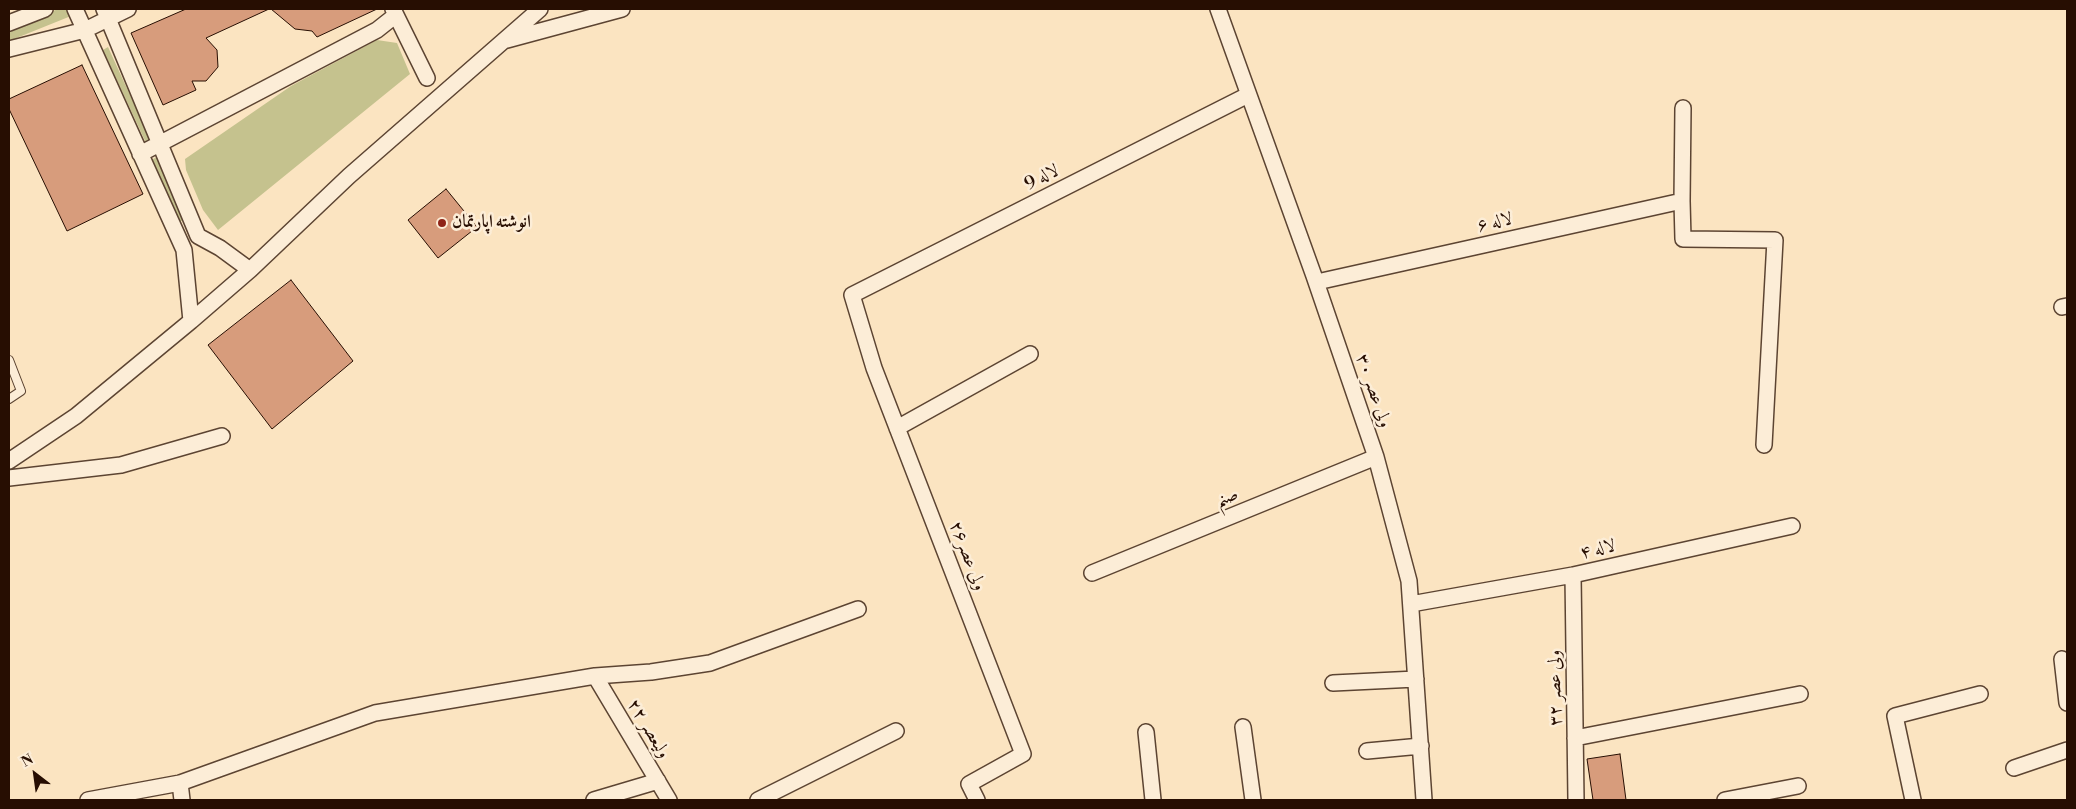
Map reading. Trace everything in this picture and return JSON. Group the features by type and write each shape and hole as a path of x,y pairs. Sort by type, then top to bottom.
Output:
{"street":[{"path":"9,23 45,9"},
{"path":"75,9 184,250 192,321"},
{"path":"9,49 85,30 105,14 128,9"},
{"path":"9,461 76,416 192,321 250,270 349,176 540,9"},
{"path":"503,41 622,9"},
{"name":"ولی عصر ۳۰","path":"1218,9 1317,282 1376,457 1409,581 1424,800"},
{"path":"140,154 377,30 394,12 427,78"},
{"path":"105,14 161,143 198,236 220,248 250,270"},
{"name":"لاله 9","path":"852,295 1248,95"},
{"path":"1683,108 1683,239 1775,240 1764,445"},
{"name":"لاله ۶","path":"1317,282 1682,201"},
{"name":"ولی عصر۲۶","path":"852,295 874,368 1023,754 969,784 976,800"},
{"path":"897,428 1030,354"},
{"path":"9,478 121,465 222,436"},
{"name":"صنم","path":"1092,573 1376,457"},
{"name":"لاله ۴","path":"1411,604 1573,575 1792,526"},
{"name":"ولی عصر ۳۲","path":"1573,575 1576,800"},
{"path":"88,800 180,783 375,713 595,676 651,672 710,663 858,609"},
{"path":"2062,659 2067,703"},
{"name":"ولیعصر ۲۲","path":"595,676 669,800"},
{"path":"1333,683 1416,679"},
{"path":"1575,738 1800,694"},
{"path":"1913,800 1895,716 1980,694"},
{"path":"1244,727 1253,800"},
{"path":"758,800 896,731"},
{"path":"1146,732 1153,800"},
{"path":"1367,751 1420,746"},
{"path":"2014,768 2067,750"},
{"path":"594,800 658,781"},
{"path":"180,783 182,800"},
{"path":"1725,800 1798,786"}],"lane":[{"path":"9,360 21,391 9,400"}],"shaded area":[{"path":"58,9 66,9 71,16 9,41 9,29"},
{"path":"377,40 397,43 410,74 218,230 203,210 186,170 185,159 291,86"},
{"path":"108,47 151,141 146,143 103,50"},
{"path":"157,157 186,221 179,221 151,160"}],"building":[{"path":"186,9 269,9 206,38 217,50 218,67 206,81 192,81 196,90 163,105 131,33"},
{"path":"271,9 377,9 317,37 312,31 295,29"},
{"path":"82,65 143,194 67,231 9,109 9,99"},
{"name":"انوشته اپارتمان","path":"446,189 477,227 438,258 408,220"},
{"path":"291,280 353,361 272,429 208,345"},
{"path":"1620,754 1626,800 1593,800 1587,759"}],"place":[{"name":"انوشته اپارتمان","path":"442,223"}]}
